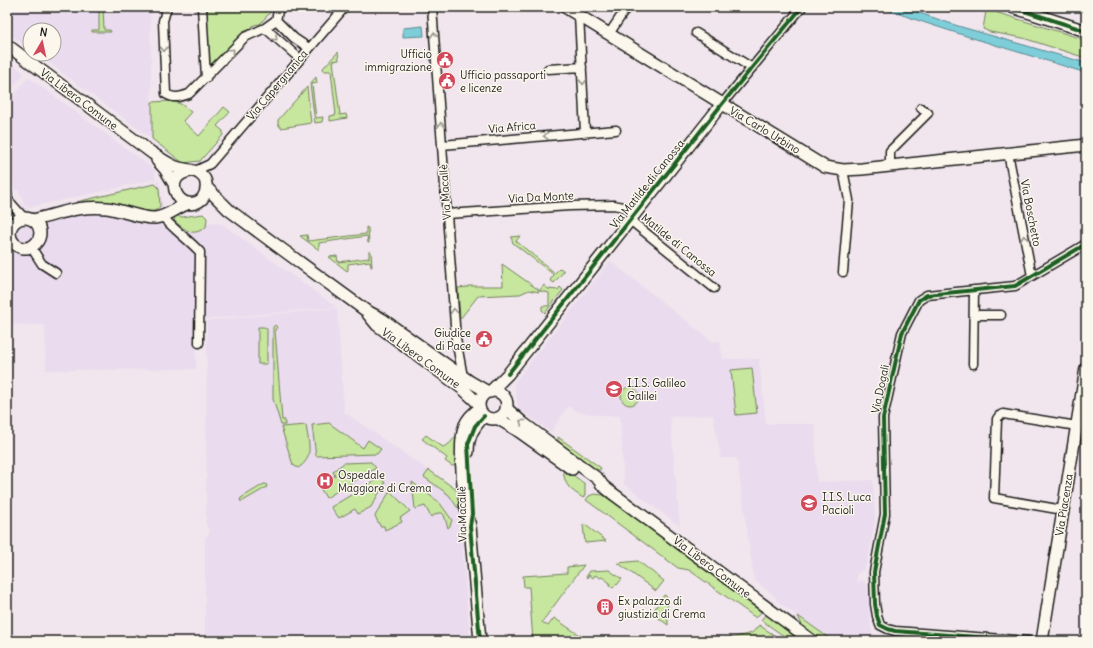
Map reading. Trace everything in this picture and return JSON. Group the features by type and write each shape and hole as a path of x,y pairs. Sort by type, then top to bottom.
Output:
{"street":[{"path":"202,7 206,78"},
{"path":"167,9 163,21 166,94 171,97 180,98 189,94 245,37 265,28 276,20 279,7"},
{"name":"Via Capergnanica","path":"192,171 210,164 345,7"},
{"name":"Via Macallè","path":"432,7 456,339 463,377"},
{"name":"Via Carlo Urbino","path":"565,7 825,167 844,170 1086,145"},
{"path":"609,34 627,7"},
{"name":"Via Matilde di Canossa","path":"489,392 508,374 722,104 802,7"},
{"path":"1012,7 1086,31"},
{"path":"579,15 585,132"},
{"path":"276,20 294,38 309,48"},
{"path":"265,28 300,59"},
{"path":"696,33 752,68"},
{"name":"Via Libero Comune","path":"7,45 152,153 170,164 192,171 204,177 206,185 229,210 365,310 382,319 463,377 489,392 495,391 502,395"},
{"path":"548,69 582,67"},
{"path":"890,166 890,151 928,113 921,108"},
{"name":"Via Africa","path":"442,144 616,130"},
{"name":"Via Libero Comune","path":"152,153 165,169 179,199 213,204 229,210"},
{"name":"Via Boschetto","path":"1008,153 1032,276"},
{"name":"Via Capergnanica","path":"206,185 210,164"},
{"path":"843,272 849,200 844,170"},
{"path":"162,216 172,199 174,187 180,175 192,171"},
{"path":"7,194 8,200 32,222 39,238 31,247 23,248 10,244 12,225 19,219 32,222 70,210 90,207 109,208 151,218 162,216 203,198 206,185"},
{"name":"Via Da Monte","path":"447,214 570,206 607,206 623,207 632,217"},
{"path":"162,216 200,252 199,343"},
{"name":"Matilde di Canossa","path":"632,217 714,288"},
{"name":"Via Dogali","path":"1028,641 943,638 888,630 880,625 876,616 874,572 884,514 883,418 902,333 919,300 927,295 1015,286 1086,244"},
{"path":"31,247 42,264 56,273"},
{"path":"972,364 974,290"},
{"name":"Via Libero Comune","path":"365,310 377,325 463,389 490,419 497,418 517,430 594,485 612,493"},
{"path":"974,315 1001,315"},
{"name":"Via Piacenza","path":"1042,641 1086,368"},
{"name":"Via Matilde di Canossa","path":"502,395 508,374"},
{"path":"481,410 482,396 489,392"},
{"path":"497,418 503,414 506,408 506,401 502,395"},
{"name":"Via Libero Comune","path":"506,408 598,479 603,486 612,493 812,641"},
{"name":"Via Macallè","path":"480,641 470,526 466,515 464,498 461,445 465,425 474,413 481,410"},
{"path":"1063,510 994,498 997,419 1003,414 1077,426"}],"shaded area":[{"path":"7,7 150,7 152,139 48,62 62,62 62,22 22,22 22,43 7,32"},
{"path":"7,60 24,73 7,95"},
{"path":"28,77 155,170 155,179 30,207 24,205 19,190 14,190 7,122 7,105"},
{"path":"7,170 11,196 31,212 159,181 163,206 177,218 222,224 336,307 196,320 196,369 46,370 45,325 7,324"},
{"path":"610,261 713,342 720,341 723,359 759,359 766,424 815,424 817,482 873,480 875,521 867,564 864,569 857,574 857,582 864,581 868,588 871,630 874,635 882,641 833,641 777,601 776,597 754,580 737,458 721,458 713,415 670,417 680,526 624,484 620,416 579,412 568,406 551,432 519,409 514,383"},
{"name":"Ospedale Maggiore di Crema","path":"337,308 344,412 458,491 470,641 205,641 205,539 210,532 206,524 206,321"}],"green space":[{"path":"99,7 103,7 104,30 110,30 111,32 92,32 92,30 99,30"},
{"path":"206,7 274,8 260,24 254,25 241,35 214,65 208,62"},
{"path":"986,11 995,12 1086,40 1086,58 1023,38 990,32 983,29"},
{"path":"338,52 339,60 333,61 340,115 346,114 347,118 330,121 330,116 336,115 331,71 324,71 323,68"},
{"path":"316,77 317,83 312,84 316,118 323,117 322,122 315,123 310,84"},
{"path":"307,87 311,123 281,128 278,124 278,120"},
{"path":"171,101 181,104 191,112 183,121 199,136 224,107 230,112 217,126 223,131 223,135 200,161 183,163 152,139 152,102"},
{"path":"155,184 159,188 160,206 154,211 108,202 76,203 76,202"},
{"path":"203,214 207,218 206,227 197,232 190,232 175,222 174,217 175,215 182,217"},
{"path":"366,227 368,228 369,243 367,236 319,243 319,250 300,236 307,235 308,241 366,234"},
{"path":"520,236 516,241 555,273 560,268 564,271 554,283 550,280 554,275 513,243 511,237"},
{"path":"369,251 371,252 372,267 370,261 348,264 347,271 329,257 337,256 338,262 369,258"},
{"path":"502,264 539,290 539,292 529,290 520,294 478,296 460,319 458,288 468,286 503,286"},
{"path":"544,285 548,289 558,290 560,287 563,290 545,313 542,310 542,306 549,306 549,293 540,291"},
{"path":"275,325 277,327 275,330 282,420 285,420 285,425 281,425 273,399 273,327"},
{"path":"258,327 264,327 267,329 267,364 258,364"},
{"path":"752,368 757,413 736,415 731,370"},
{"path":"626,387 634,387 639,392 637,403 634,405 626,405 621,400 621,392"},
{"path":"329,423 363,448 368,440 381,449 377,454 316,456 312,425"},
{"path":"306,425 309,454 307,459 298,468 293,465 281,427"},
{"path":"459,433 458,465 452,466 445,461 447,458 422,439 426,435 443,447 449,444"},
{"path":"518,434 585,484 585,495 583,498 569,487 565,480 563,470 517,436"},
{"path":"558,437 601,468 600,470 597,470 558,441"},
{"path":"371,462 376,468 326,498 319,486 335,476 333,471 344,463"},
{"path":"429,470 458,491 459,508 449,495 424,477"},
{"path":"381,477 385,483 371,507 358,514 355,509 339,518 331,507"},
{"path":"412,482 439,502 452,520 448,528 442,513 438,513 431,517 425,506 415,509"},
{"path":"266,484 267,487 243,501 240,501 241,498"},
{"path":"390,491 410,511 400,518 402,522 385,530 384,526 380,526 375,516"},
{"path":"594,494 603,495 617,504 762,611 756,618 689,570 678,568 586,500 589,496"},
{"path":"584,524 606,541 585,543"},
{"path":"638,561 664,581 656,591 618,563"},
{"path":"584,565 542,622 548,626 554,618 584,638 582,641 533,641 529,587 524,587 523,576 567,573 567,567"},
{"path":"609,570 622,579 613,588 609,585 610,583 602,577 600,578 595,575 593,578 589,575 587,578 586,577 590,571"},
{"path":"664,595 667,598 668,625 652,613"},
{"path":"766,614 802,641 791,641 761,620"},
{"path":"798,616 833,641 824,641 802,625"},
{"path":"759,625 783,641 719,641 752,633"}],"water":[{"path":"880,7 902,7 958,26 1086,63 1086,73 957,33"},
{"path":"423,26 424,36 403,37 403,28"}],"cycle path":[{"path":"508,374 722,104 802,7"},
{"path":"1012,7 1086,31"},
{"path":"1028,641 895,631 880,625 875,604 874,572 885,514 883,418 902,333 919,300 927,295 1015,286 1086,244"},
{"path":"480,641 470,526 472,514 468,444 475,426 484,416"}],"place":[{"name":"Ufficio immigrazione","path":"445,60"},
{"name":"Ufficio passaporti e licenze","path":"447,81"},
{"name":"Giudice di Pace","path":"484,339"},
{"name":"I.I.S. Galileo Galilei","path":"614,389"},
{"name":"Ospedale Maggiore di Crema","path":"325,481"},
{"name":"I.I.S. Luca Pacioli","path":"809,503"},
{"name":"Ex palazzo di giustizia di Crema","path":"605,607"}]}
